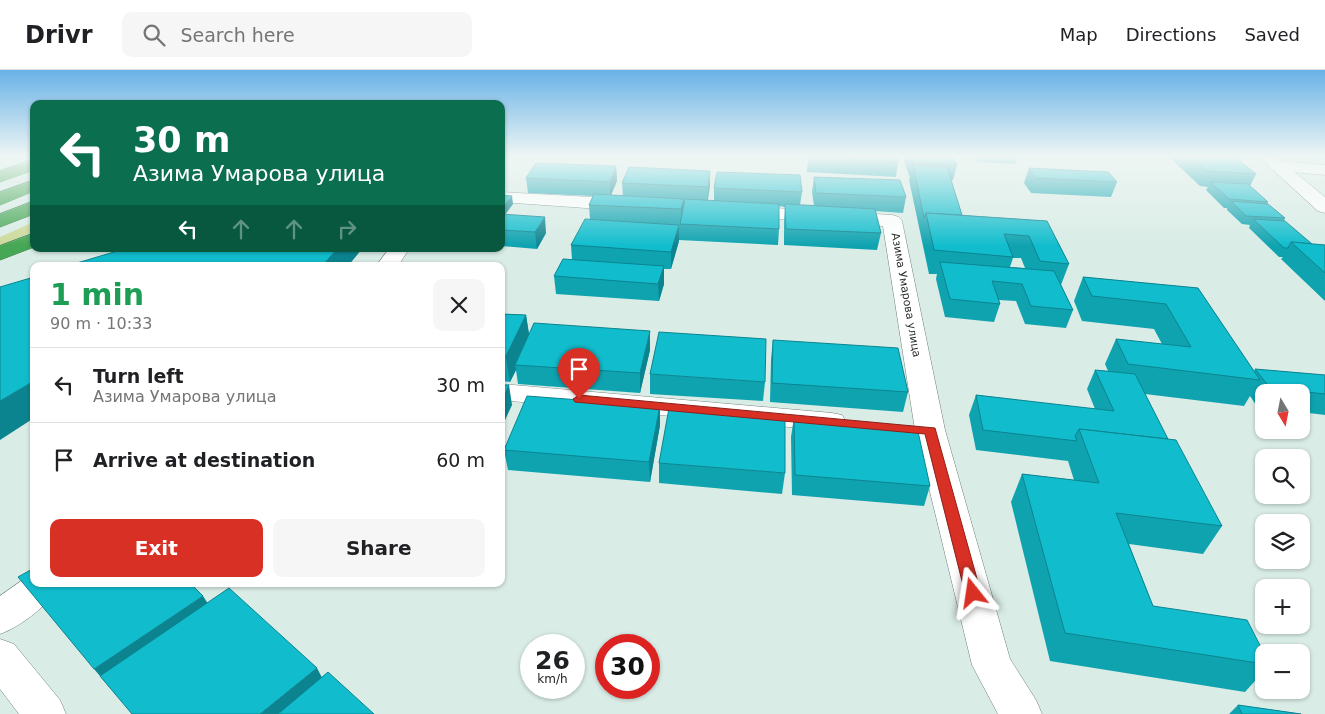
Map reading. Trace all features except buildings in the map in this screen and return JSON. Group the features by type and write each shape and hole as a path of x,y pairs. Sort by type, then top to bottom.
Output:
{"highway":[{"path":"0,199 30,187"},
{"path":"0,221 30,209"},
{"path":"0,254 30,241"}],"street":[{"path":"1301,186 1325,207"},
{"path":"505,197 648,206"},
{"name":"Азима Умарова улица","path":"716,210 892,221 930,430 992,665 1021,714"},
{"path":"390,262 398,252"},
{"path":"505,392 862,424"},
{"path":"901,428 930,430"},
{"path":"0,618 38,587"},
{"path":"0,657 45,714"}],"green space":[{"path":"30,224 30,233 0,246 0,237"}],"route":[{"path":"579,399 930,430 973,593"}]}
